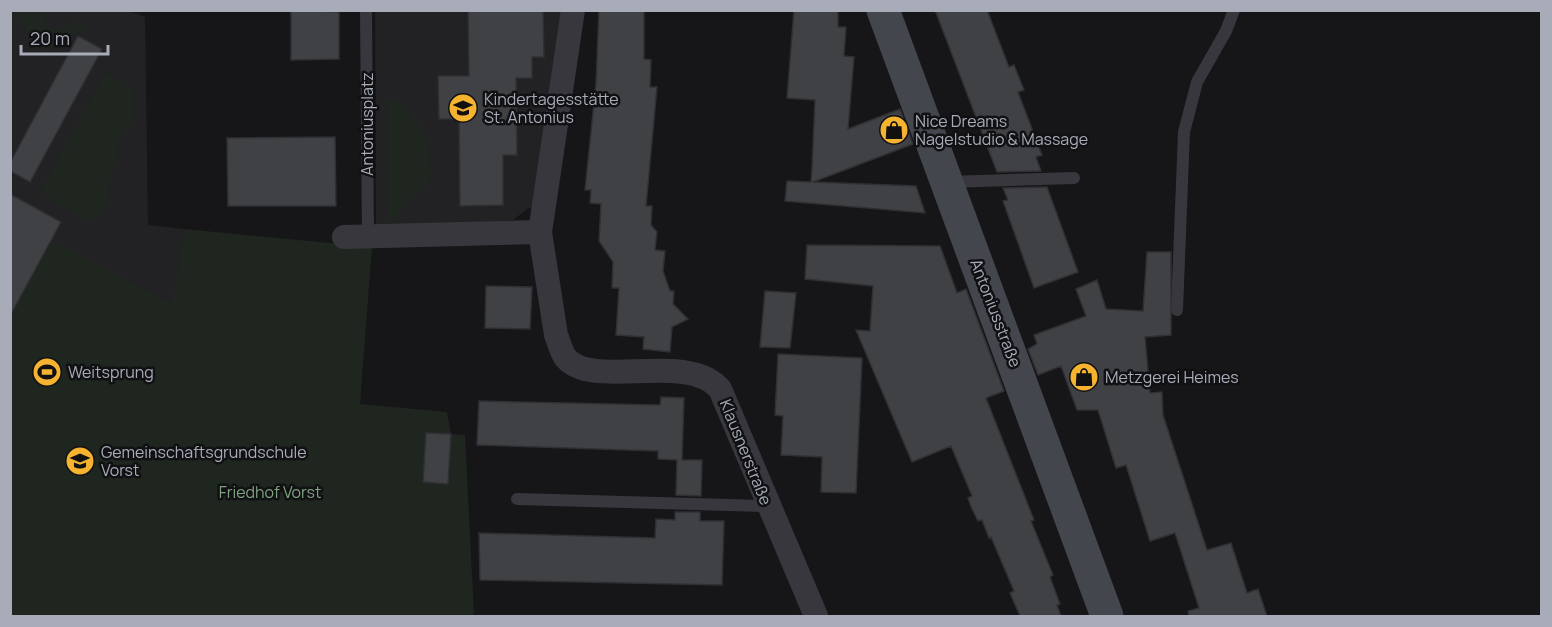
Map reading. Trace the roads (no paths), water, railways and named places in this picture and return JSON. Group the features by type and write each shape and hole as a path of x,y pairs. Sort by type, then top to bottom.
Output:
{"street":[{"name":"Klausnerstraße","path":"573,10 540,232 556,335 565,357 585,368 693,373 712,381 725,400 816,616"},
{"name":"Antoniusstraße","path":"884,10 1107,616"},
{"path":"356,237 540,232"}],"lane":[{"name":"Antoniusplatz","path":"356,237 366,10"},
{"path":"1177,310 1184,132 1197,82 1226,31 1234,10"},
{"path":"947,182 1074,178"},
{"path":"517,499 768,506"}],"place":[{"name":"Kindertagesstätte St. Antonius","path":"463,108"},
{"name":"Nice Dreams Nagelstudio & Massage","path":"894,130"},
{"name":"Weitsprung","path":"47,372"},
{"name":"Metzgerei Heimes","path":"1084,377"},
{"name":"Gemeinschaftsgrundschule Vorst","path":"80,461"}],"park label":[{"name":"Friedhof Vorst","path":"270,492"}]}
